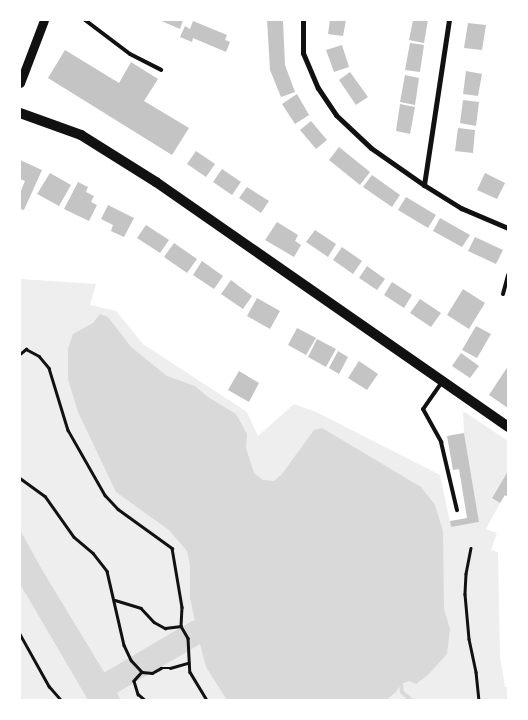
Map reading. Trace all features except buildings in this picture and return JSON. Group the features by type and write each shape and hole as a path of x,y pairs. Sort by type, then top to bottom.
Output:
{"main road":[{"path":"20,114 80,135 156,182 508,427"}],"street":[{"path":"20,83 44,20"},
{"path":"303,20 303,53 318,88 336,115 371,148 424,185 460,208 508,228"},
{"path":"424,185 449,20"}],"lane":[{"path":"85,20 130,54 161,70"},
{"path":"503,294 508,275"},
{"path":"443,380 423,409 441,442 457,510"}],"path":[{"path":"20,354 26,349 39,356 49,368 68,430 105,495 118,509 172,548 182,607 181,626 188,638 190,672 207,700"},
{"path":"20,478 45,496 74,537 93,553 107,571 124,645 131,660 142,672 152,673 161,668 170,668 188,663"},
{"path":"471,548 466,574 465,594 469,639 476,672 478,700"},
{"path":"115,600 141,608 154,622 165,628 181,626"},
{"path":"20,634 49,686 61,700"},
{"path":"142,672 134,681 138,694 145,700"}],"shaded area":[{"path":"20,279 96,284 90,305 116,311 143,344 247,412 258,436 294,404 316,412 440,475 451,527 479,522 464,433 463,411 508,441 508,471 492,497 500,503 486,529 497,533 491,550 498,552 500,656 505,687 508,687 508,700 20,700"},
{"path":"100,314 108,317 131,347 167,376 195,386 208,397 236,414 247,434 246,448 254,473 263,480 274,481 282,474 314,430 322,428 421,487 435,505 443,531 444,609 450,629 447,654 428,675 416,684 409,681 401,684 396,692 386,700 227,700 206,667 190,598 190,565 187,551 169,530 116,492 78,412 68,379 68,349 73,334 93,323"},
{"path":"20,530 121,700 88,700 20,584"}],"waterway":[{"path":"110,683 197,632"},
{"path":"401,684 402,692 411,700"}]}
